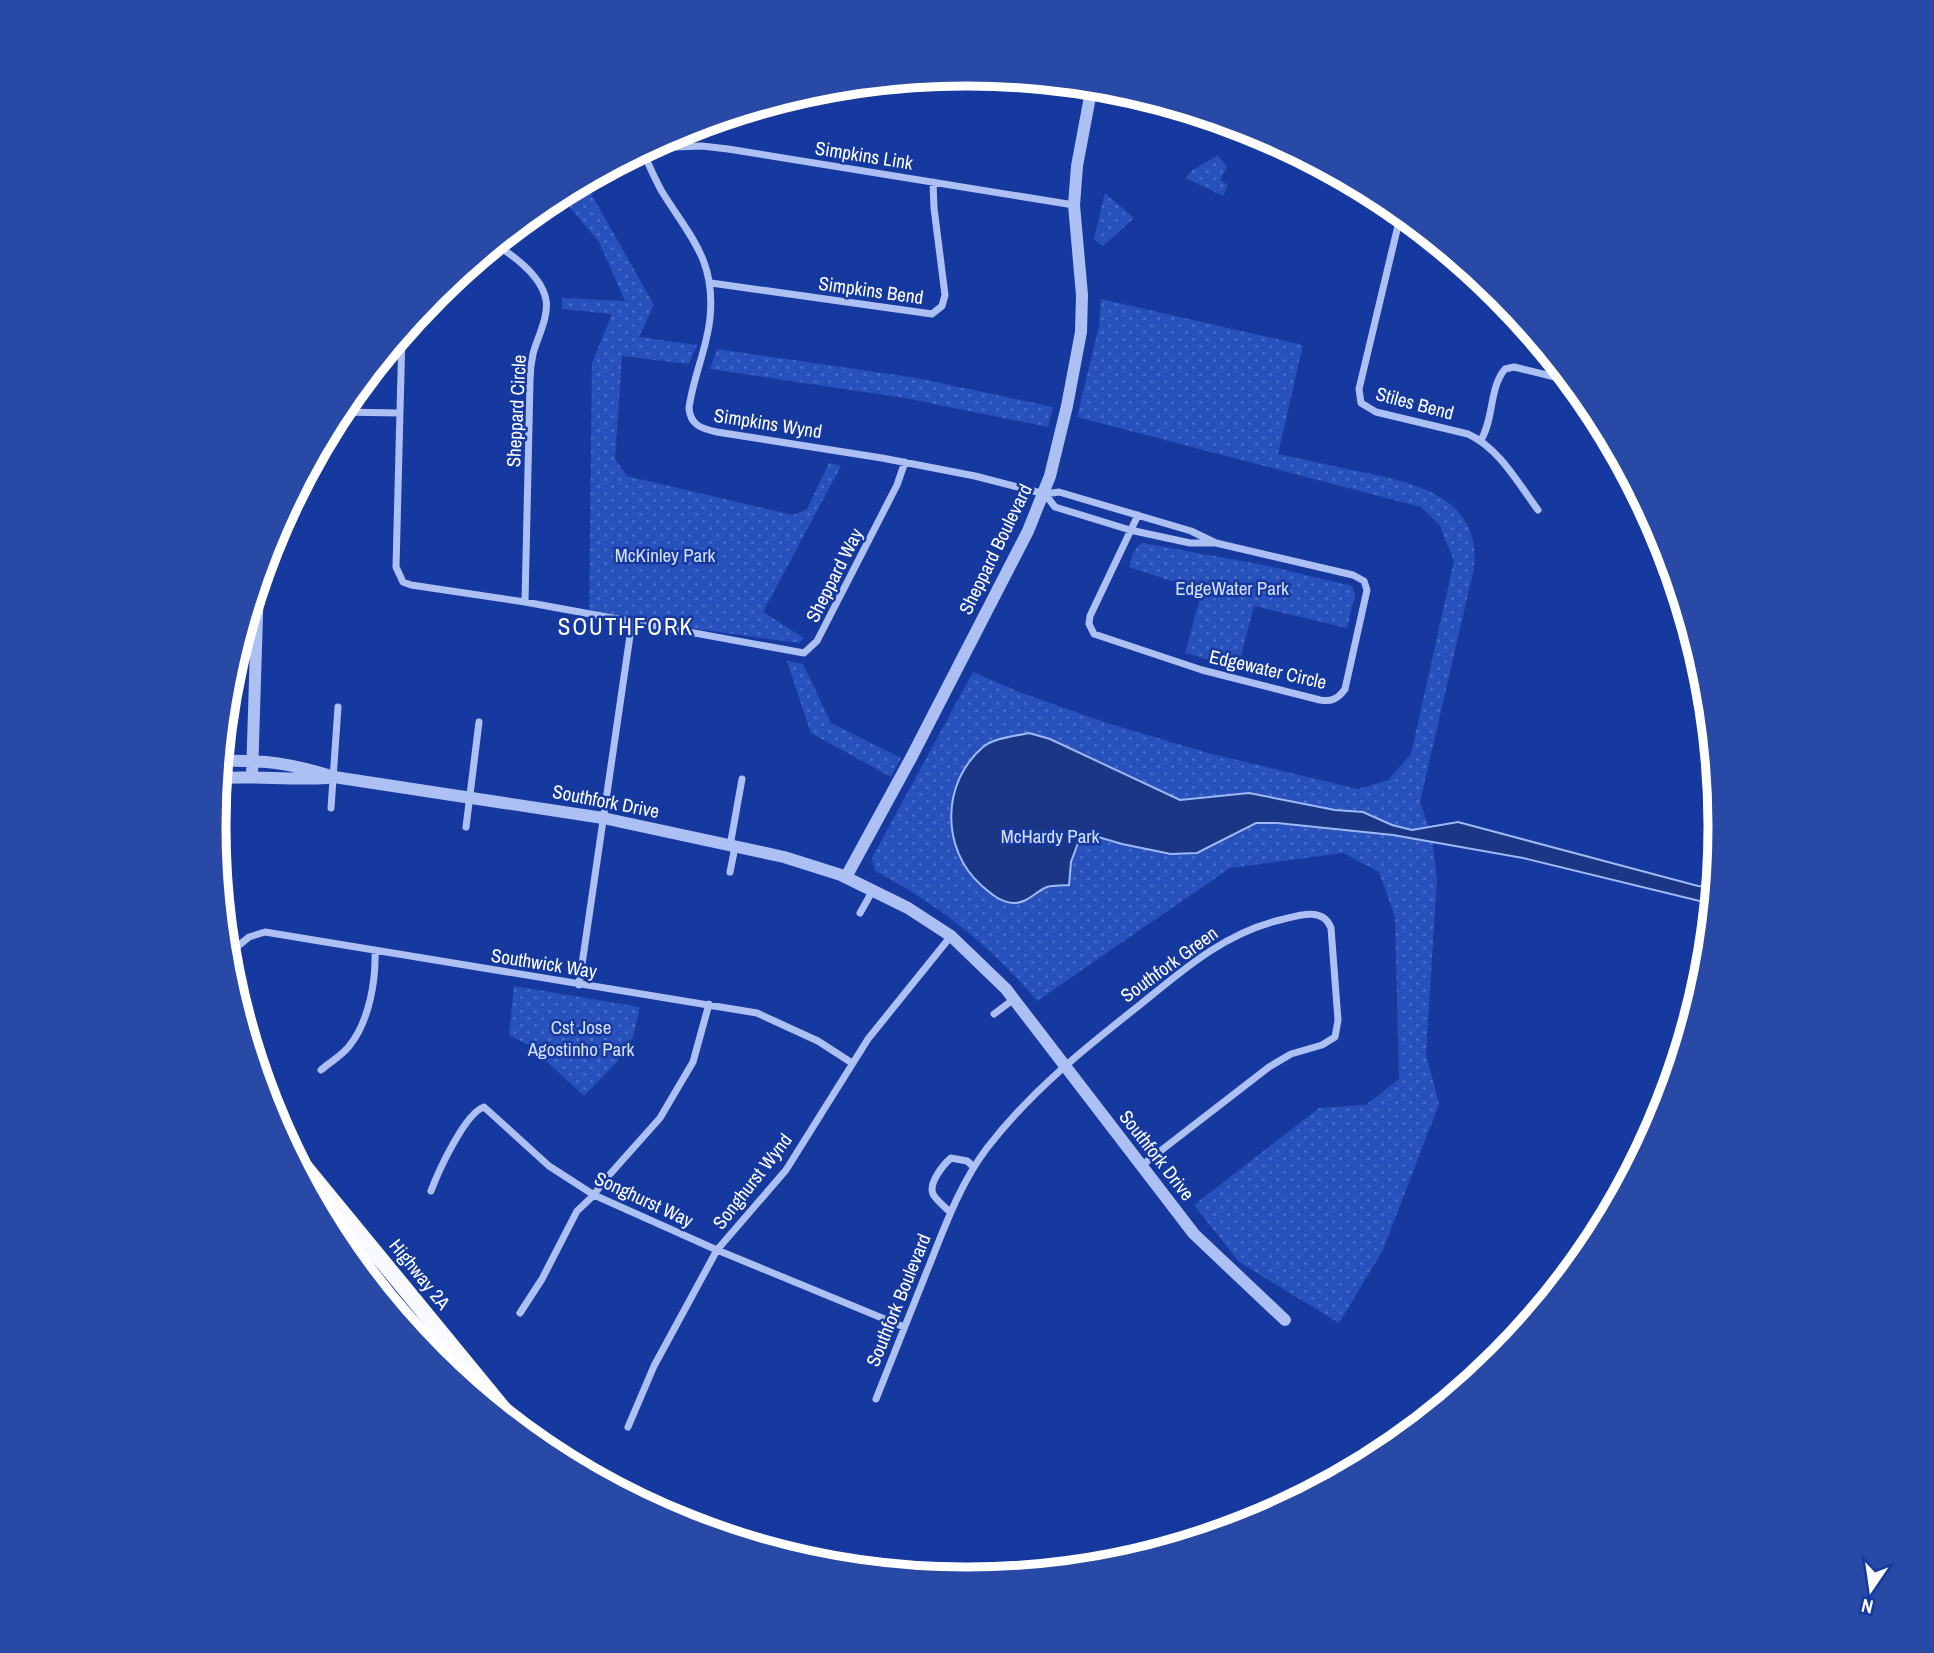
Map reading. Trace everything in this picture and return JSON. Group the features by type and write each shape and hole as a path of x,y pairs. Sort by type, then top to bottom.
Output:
{"main road":[{"name":"Highway 2A","path":"317,1182 489,1392"}],"street":[{"name":"Sheppard Boulevard","path":"846,877 911,758 1045,494 1065,415 1081,332 1082,295 1074,205 1077,166 1090,96"},
{"name":"Simpkins Link","path":"672,147 728,149 1074,205"},
{"name":"Simpkins Wynd","path":"649,158 662,190 692,234 704,259 711,283 708,332 689,408 691,420 717,432 905,462 1045,494"},
{"name":"Simpkins Bend","path":"711,283 932,314 942,306 945,295 933,182"},
{"name":"Stiles Bend","path":"1398,225 1359,397 1361,403 1370,411 1468,434 1481,440"},
{"name":"Sheppard Circle","path":"503,250 527,269 546,299 533,353 530,381 525,602"},
{"path":"402,348 396,567 403,582 632,622 579,985"},
{"path":"1538,510 1481,440 1487,429 1500,377 1505,369 1514,368 1556,378"},
{"path":"353,412 400,412"},
{"name":"Sheppard Way","path":"632,622 793,652 808,651 817,641 885,509 901,477 905,462"},
{"path":"1045,494 1059,492 1191,531 1216,543"},
{"path":"1045,494 1055,506 1130,530 1189,543 1216,543"},
{"name":"Edgewater Circle","path":"1138,515 1090,616 1089,624 1094,634 1202,670 1320,700 1337,698 1345,689 1366,597 1367,585 1364,581 1353,575 1216,543"},
{"path":"252,776 257,615"},
{"path":"252,631 257,631"},
{"path":"331,808 338,707"},
{"path":"466,827 479,722"},
{"name":"Southfork Drive","path":"230,761 253,760 296,765 334,777 603,818 804,862 873,890 931,921 951,936 1014,999 1194,1234 1286,1320"},
{"name":"Southfork Drive","path":"228,777 334,777"},
{"path":"730,872 742,779"},
{"path":"860,913 873,890"},
{"name":"Southfork Green","path":"1065,1064 1193,961 1227,940 1264,924 1302,915 1315,914 1328,921 1331,928 1338,1020 1335,1037 1322,1045 1291,1054 1269,1067 1141,1166"},
{"name":"Southwick Way","path":"237,947 249,937 265,932 757,1013 786,1024 852,1063"},
{"name":"Songhurst Wynd","path":"628,1427 653,1366 717,1250 786,1170 868,1039 951,936"},
{"path":"321,1070 349,1046 361,1026 371,992 375,951"},
{"path":"993,1014 1014,999"},
{"path":"520,1313 542,1279 577,1211 660,1118 693,1062 709,1004"},
{"name":"Southfork Boulevard","path":"876,1399 950,1212 974,1167 1015,1115 1065,1064"},
{"name":"Songhurst Way","path":"431,1191 439,1169 454,1142 477,1109 484,1107 549,1166 594,1195 717,1250 904,1327"},
{"path":"950,1212 933,1194 937,1175 944,1163 951,1158 967,1161 974,1167"}],"green space":[{"path":"1218,155 1227,167 1220,180 1228,185 1223,196 1186,178 1191,171"},
{"name":"McKinley Park","path":"589,190 654,305 639,337 697,345 689,364 622,356 615,459 627,476 793,515 807,509 829,463 841,466 763,612 804,638 799,643 589,614 592,363 612,314 562,309 562,298 625,301 599,242 567,204"},
{"path":"1105,193 1134,218 1103,246 1094,239"},
{"name":"McHardy Park","path":"1101,299 1303,345 1278,454 1378,475 1420,488 1455,509 1467,524 1474,544 1474,568 1420,802 1432,837 1437,879 1426,1054 1439,1104 1383,1250 1339,1323 1239,1262 1194,1205 1319,1108 1366,1105 1399,1079 1395,917 1379,872 1343,853 1230,868 1037,1001 1001,962 963,928 921,898 875,871 872,858 973,672 1019,692 1107,723 1208,753 1358,789 1388,780 1411,754 1454,561 1440,526 1421,507 1077,417 1099,326"},
{"path":"717,349 917,378 1053,407 1048,427 905,398 710,369"},
{"name":"EdgeWater Park","path":"1143,543 1259,564 1352,586 1355,595 1347,628 1254,606 1238,668 1185,653 1202,591 1129,567 1135,550"},
{"path":"787,661 803,664 831,723 901,758 891,777 811,733"},
{"name":"Cst Jose Agostinho Park","path":"514,986 640,1007 633,1037 617,1062 584,1096 530,1046 509,1035"}],"shaded area":[{"path":"1029,733 1050,739 1180,800 1249,793 1335,810 1363,812 1392,825 1412,830 1458,822 1705,886 1703,902 1523,858 1393,835 1256,823 1197,853 1171,854 1095,836 1078,843 1071,862 1069,885 1047,887 1018,903 1008,902 995,897 968,870 953,835 951,816 959,779 969,762 983,747 999,739"}],"district":[{"name":"SOUTHFORK","path":"626,626"}]}
